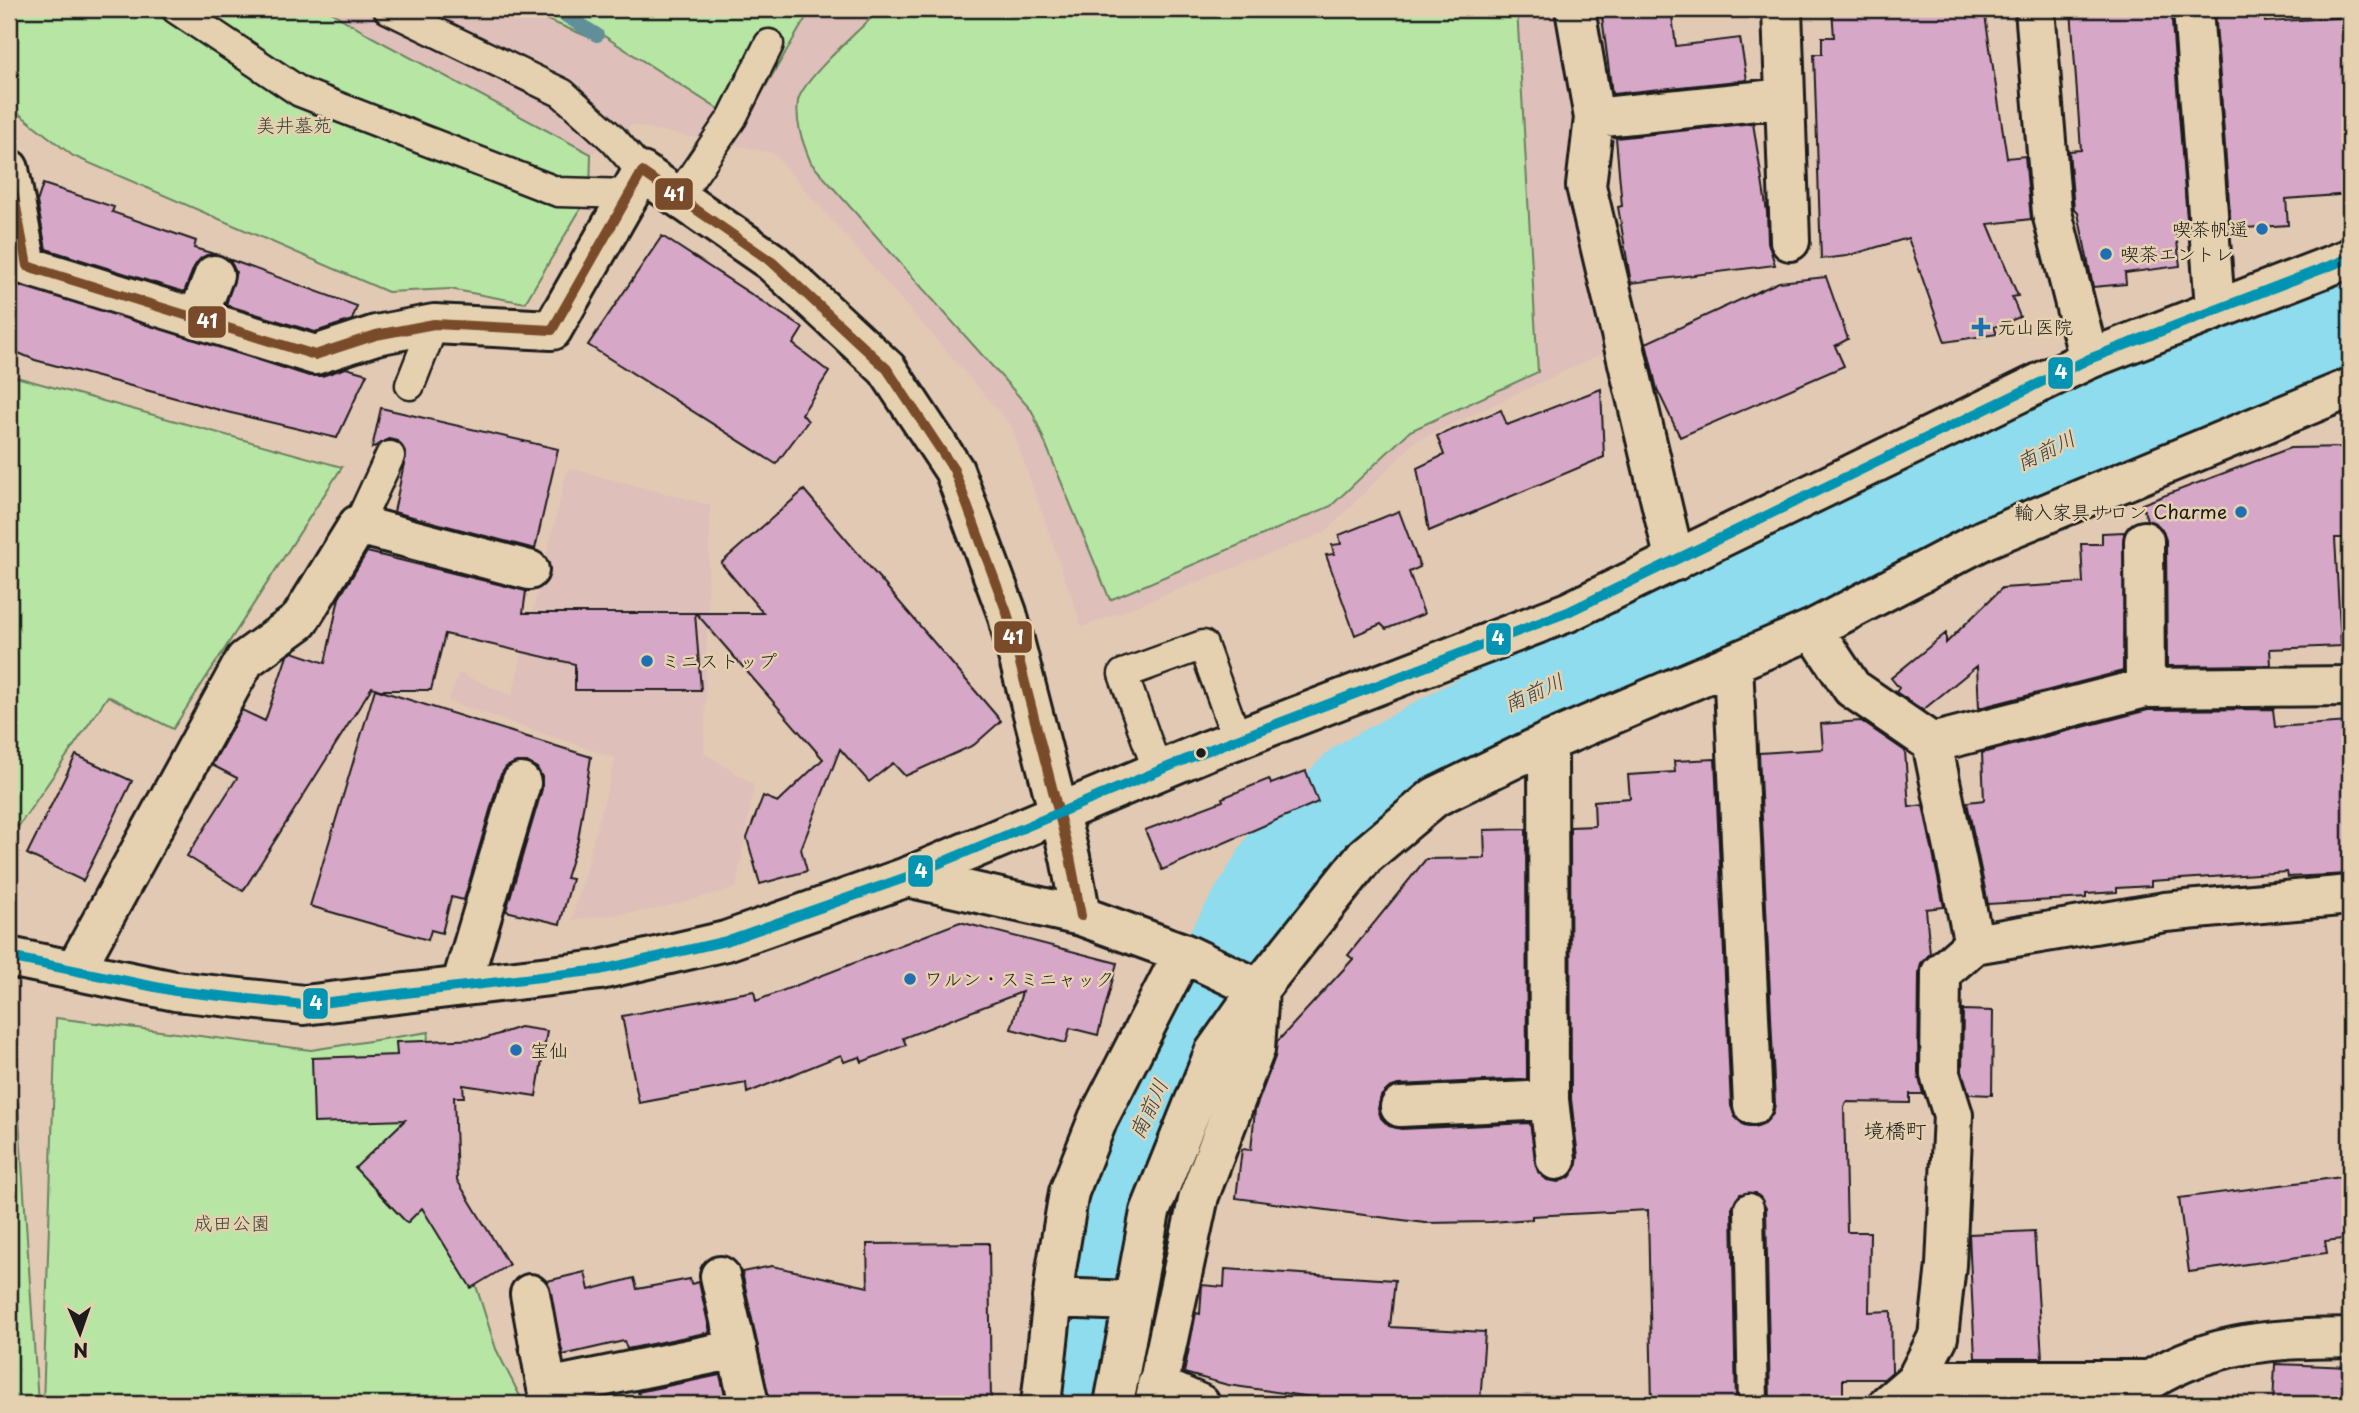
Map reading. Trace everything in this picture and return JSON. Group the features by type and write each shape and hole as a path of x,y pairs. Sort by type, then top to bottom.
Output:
{"street":[{"path":"1575,9 1594,118 1586,186 1675,561"},
{"path":"1782,9 1790,241"},
{"path":"2035,9 2052,213 2089,359"},
{"path":"2193,9 2215,308"},
{"path":"1594,118 1785,98"},
{"path":"9,176 27,265 315,355 376,335 434,324 552,330 636,183 678,197 772,262 887,369 954,470 1007,613 1070,857 1081,916"},
{"path":"9,957 176,991 304,1005 600,970 726,940 907,877 1237,739 1568,612 2089,359 2350,258"},
{"path":"197,319 214,275"},
{"path":"1114,1404 1155,1200 1214,1053 1259,989 1365,856 1435,797 1548,742 1813,629 1985,540 2350,388"},
{"path":"75,970 245,660 299,621 358,526 529,570"},
{"path":"2144,541 2145,688"},
{"path":"1813,629 1852,688 1932,743 1974,944"},
{"path":"1733,663 1752,1105"},
{"path":"1932,743 2145,688 2350,687"},
{"path":"1548,742 1549,1100 1556,1160"},
{"path":"461,986 521,783"},
{"path":"907,877 1081,916 1183,953 1259,989"},
{"path":"1902,1392 1938,1337 1946,1265 1953,1115 1940,1074 1941,973 1974,944 2165,912 2350,895"},
{"path":"1041,1404 1052,1298 1069,1192 1098,1119 1183,953"},
{"path":"1200,1404 1156,1395 1199,1196 1255,1049 1259,989"},
{"path":"1399,1107 1549,1100"},
{"path":"720,1276 749,1404"},
{"path":"530,1294 547,1388 737,1349"},
{"path":"1052,1298 1133,1301"},
{"path":"1902,1392 2150,1380 2182,1360 2264,1339 2350,1338"}],"lane":[{"path":"176,9 300,92 558,192 636,183 613,139 562,93 388,9"},
{"path":"678,197 732,118 769,44"},
{"path":"410,385 434,324"},
{"path":"358,526 390,456"},
{"path":"1158,772 1123,674 1203,645 1237,739"},
{"path":"1749,1208 1753,1404"}],"shaded area":[{"path":"326,9 1559,9 1574,140 1565,172 1605,352 1416,441 1325,532 1082,627 1011,425 773,153 632,125 591,154 370,36"},
{"name":"ミニストップ","path":"568,468 710,505 704,753 754,785 736,888 652,910 572,920 616,758 448,701 459,673 512,696"}],"green space":[{"name":"美井墓苑","path":"9,9 326,9 370,36 591,154 590,193 525,303 450,289 388,292 73,156 9,106"},
{"path":"521,9 547,9 596,40"},
{"path":"562,9 811,9 743,125"},
{"path":"881,9 1517,9 1538,372 1410,431 1331,506 1110,600 1032,411 811,163 808,156 798,118 798,101 802,92 834,54"},
{"path":"9,375 342,467 173,729 108,696 18,827 9,825"},
{"name":"成田公園","path":"56,1018 311,1050 429,1032 402,1153 466,1254 496,1349 524,1404 43,1404"},
{"path":"9,1103 18,1103 38,1404 9,1404"}],"building":[{"path":"1601,9 1671,9 1676,46 1740,38 1747,80 1612,94"},
{"path":"1832,9 1984,9 2007,158 2025,156 2031,219 1988,224 2018,296 2012,297 2020,317 1994,327 1997,334 1945,342 1908,238 1847,256 1821,259 1814,54 1822,54 1822,37 1834,37"},
{"path":"2071,9 2171,9 2188,232 2176,233 2180,266 2125,273 2126,284 2093,287 2078,213 2074,209 2069,151 2081,150"},
{"path":"2215,9 2264,9 2265,22 2350,17 2350,194 2286,199 2288,225 2231,229"},
{"path":"1753,123 1767,212 1768,242 1775,265 1631,283 1618,207 1622,206 1616,138"},
{"path":"43,184 114,207 112,212 196,241 194,248 211,253 201,258 194,267 184,292 46,249 37,202"},
{"path":"662,236 803,328 793,344 829,372 802,414 808,421 776,464 588,345"},
{"path":"228,259 357,306 352,320 315,332 226,305 236,272"},
{"path":"1826,277 1848,339 1835,346 1844,366 1680,437 1657,389 1646,343 1779,282"},
{"path":"13,282 309,376 322,376 346,368 367,374 337,438 227,412 35,360 9,349 9,295"},
{"path":"1601,389 1604,457 1429,531 1417,468 1444,455 1437,436 1501,410 1507,425"},
{"path":"381,408 558,449 535,549 394,512 406,454 398,441 389,439 372,448"},
{"path":"2350,447 2350,538 2335,538 2341,646 2270,649 2271,665 2167,666 2166,540 2162,529 2147,520 2142,504 2290,448"},
{"path":"804,490 1001,721 974,745 905,776 893,763 869,782 840,749 801,849 807,871 760,884 747,838 763,796 778,802 823,759 696,613 763,613 721,563"},
{"path":"1399,511 1420,567 1409,572 1424,614 1386,629 1381,624 1355,635 1326,555 1334,554 1332,545 1341,544 1339,535"},
{"path":"2124,532 2123,671 1979,708 1977,666 1923,710 1896,692 1899,688 1891,678 1946,633 1946,643 2002,588 2083,583 2081,544 2102,544 2102,533"},
{"path":"367,552 526,591 523,613 695,613 701,690 575,690 575,664 445,634 431,690 380,690 372,687 243,891 187,856 237,778 212,765 242,710 265,721 287,656 293,652 325,663 339,598"},
{"path":"375,689 591,757 578,840 566,878 572,879 560,924 506,911 542,789 542,777 537,768 527,762 517,762 506,767 500,776 464,900 451,897 442,933 431,930 428,940 310,906"},
{"path":"2273,709 2275,727 2350,722 2350,874 2288,877 2287,872 2151,881 2151,886 2117,888 2117,892 2086,894 2086,898 1988,904 1967,802 1984,800 1982,753 2148,710"},
{"path":"1861,721 1905,751 1909,807 1923,805 1944,907 1926,909 1930,954 1921,963 1919,973 1918,1074 1923,1094 1910,1094 1910,1103 1847,1102 1844,1106 1847,1232 1870,1232 1869,1312 1891,1311 1892,1372 1884,1379 1843,1379 1843,1404 1770,1404 1766,1208 1756,1193 1740,1194 1732,1208 1736,1404 1652,1404 1648,1210 1532,1216 1532,1219 1491,1222 1425,1223 1236,1198 1242,1149 1251,1150 1255,1110 1275,1057 1277,1042 1353,959 1348,955 1426,859 1485,858 1484,830 1526,829 1527,1079 1398,1085 1389,1088 1381,1096 1378,1109 1381,1118 1389,1126 1401,1129 1530,1123 1538,1172 1547,1180 1558,1182 1570,1177 1576,1168 1578,1157 1571,1099 1570,827 1595,826 1594,801 1630,798 1628,775 1675,772 1674,761 1715,759 1731,1106 1735,1117 1744,1125 1755,1127 1765,1123 1773,1114 1775,1104 1759,753 1823,749 1821,724"},
{"path":"76,755 132,781 83,881 27,854"},
{"path":"1306,771 1318,802 1162,870 1145,830 1223,801 1222,798 1269,779 1271,784"},
{"path":"960,922 1117,963 1098,1035 1070,1028 1066,1043 1011,1029 1022,992 903,1038 906,1045 862,1062 860,1057 844,1062 841,1055 747,1093 746,1083 639,1103 622,1016 754,991 756,1001"},
{"path":"1963,1010 1993,1011 1992,1095 1969,1094 1962,1071"},
{"path":"520,1027 547,1031 536,1096 463,1085 464,1097 454,1097 457,1180 509,1265 471,1288 422,1208 407,1223 355,1168 405,1120 314,1123 312,1058 397,1055 396,1042 484,1039"},
{"path":"2350,1176 2350,1238 2325,1241 2327,1253 2189,1272 2179,1198"},
{"path":"2034,1231 2042,1358 1975,1358 1969,1234"},
{"path":"989,1243 991,1404 770,1404 742,1272 772,1266 868,1287 867,1244"},
{"path":"1225,1269 1395,1280 1390,1327 1485,1332 1480,1404 1415,1404 1416,1398 1311,1397 1228,1385 1184,1373 1196,1313 1200,1314 1202,1285 1224,1287"},
{"path":"585,1272 589,1290 634,1278 637,1289 690,1279 691,1284 699,1282 710,1332 627,1349 624,1341 563,1355 547,1281"},
{"path":"2275,1364 2350,1367 2350,1404 2273,1404"},
{"path":"720,1375 727,1404 642,1404 638,1392"}],"waterway":[{"path":"555,9 597,35"},
{"name":"南前川","path":"1068,1404 1093,1261 1135,1136 1203,995 1289,853 1360,783 1475,720 1671,632 2107,422 2350,326"}],"transit line":[{"name":"41","path":"9,169 27,266 315,355 376,335 434,324 552,330 642,172 772,262 887,369 954,470 1007,613 1070,857 1081,916"},
{"name":"4","path":"9,957 175,991 304,1005 600,970 726,941 907,877 1206,751 1568,612 2089,359 2350,258"}],"place":[{"name":"喫茶帆遥","path":"2262,229"},
{"name":"喫茶エントレ","path":"2106,254"},
{"name":"元山医院","path":"1981,327"},
{"name":"輸入家具サロン Charme","path":"2241,512"},
{"name":"ミニストップ","path":"647,661"},
{"name":"ワルン・スミニャック","path":"910,979"},
{"name":"宝仙","path":"516,1050"}],"district":[{"name":"境橋町","path":"1895,1131"}]}
